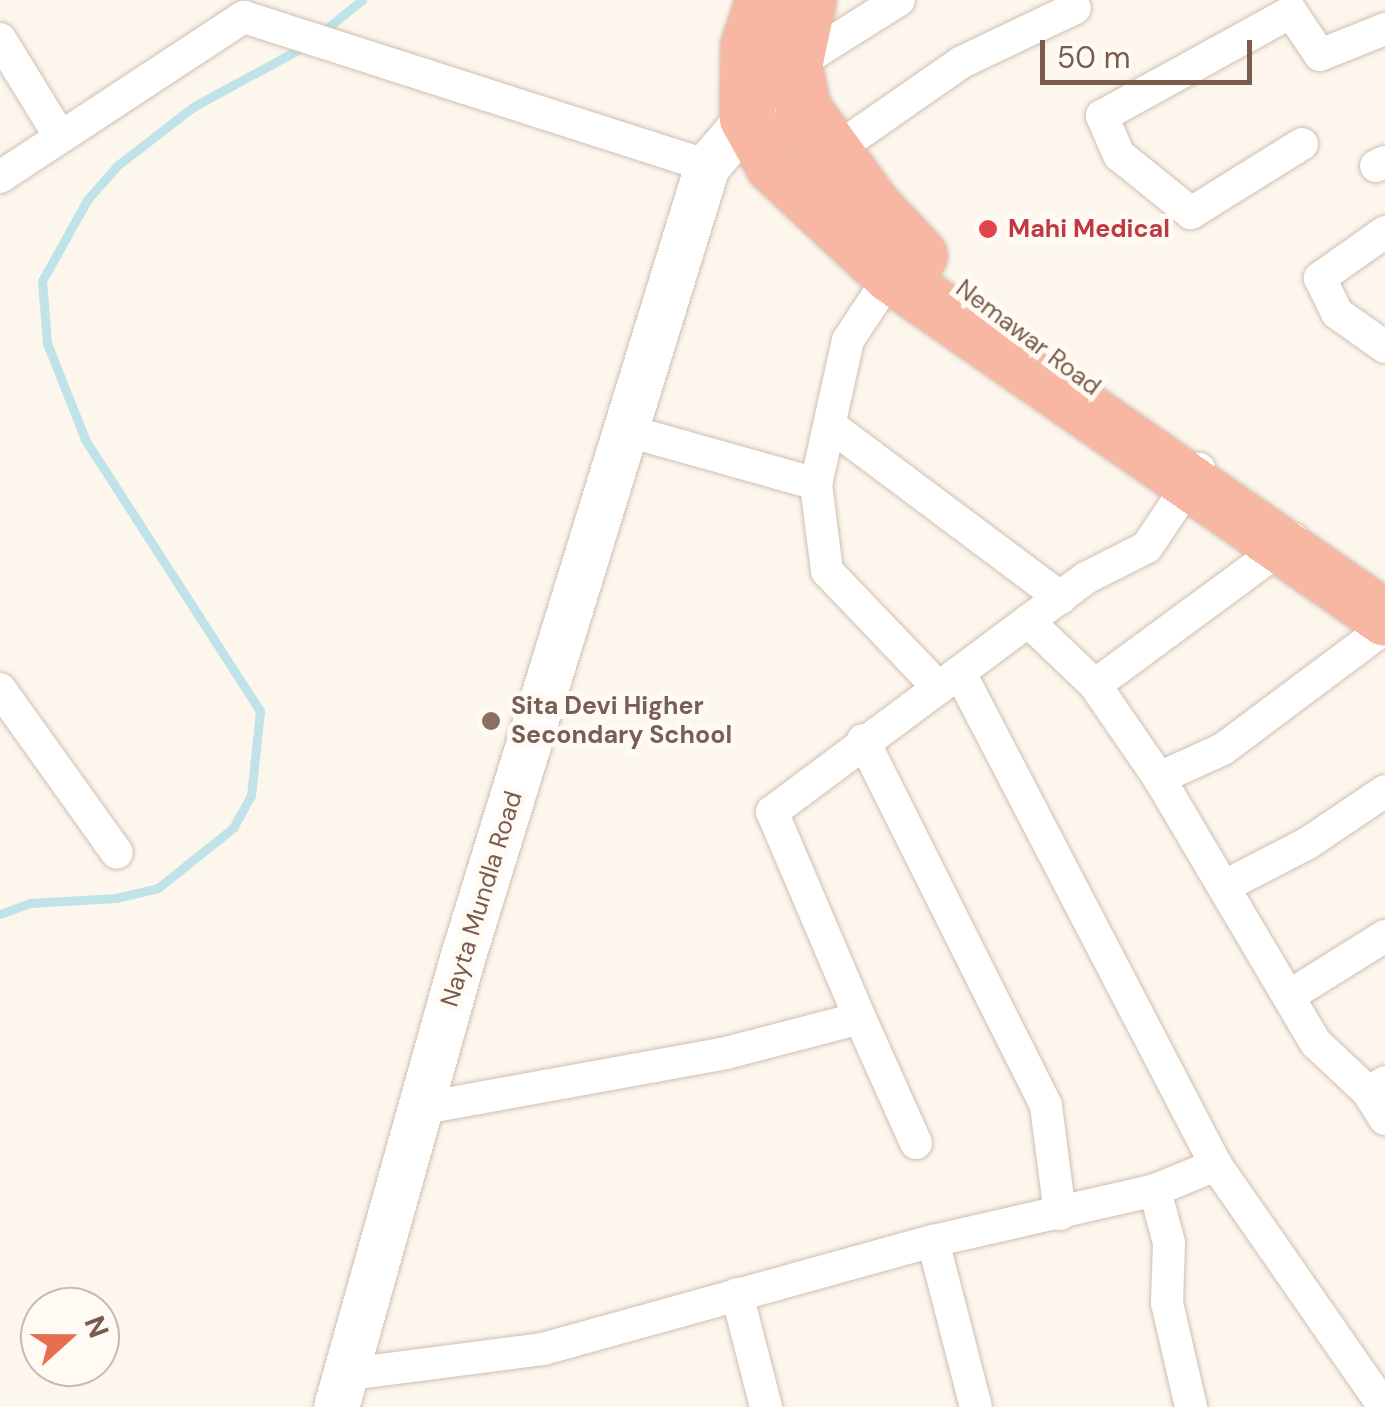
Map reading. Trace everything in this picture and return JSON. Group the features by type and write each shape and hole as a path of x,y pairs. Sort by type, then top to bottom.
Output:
{"highway":[{"path":"747,118 748,46 764,0"},
{"name":"Nemawar Road","path":"808,0 794,66 803,109 900,261"},
{"name":"Nemawar Road","path":"747,118 773,166 1292,540 1385,618"},
{"name":"Nemawar Road","path":"1292,540 1385,589"}],"main road":[{"name":"Nayta Mundla Road","path":"339,1391 419,1109 707,166 794,66"}],"street":[{"path":"794,66 898,0"},
{"path":"1302,144 1191,213 1119,155 1102,116 1300,6 1320,55 1385,29"},
{"path":"831,152 962,62 1076,8"},
{"path":"0,177 244,18 367,62 707,166"},
{"path":"0,40 59,135"},
{"path":"1385,232 1320,278 1337,312 1385,346"},
{"path":"900,261 848,340 816,484 826,571 950,682 1216,1164 1384,1407"},
{"path":"831,426 1061,598"},
{"path":"628,431 816,484"},
{"path":"916,1143 772,812 846,761 863,740 950,682 1028,621 1147,547 1196,473"},
{"path":"1095,685 1292,540"},
{"path":"1028,621 1095,685 1160,778 1316,1043 1379,1098"},
{"path":"1160,778 1223,748 1385,628"},
{"path":"0,689 117,853"},
{"path":"863,740 1046,1106 1060,1214"},
{"path":"1225,886 1308,843 1385,790"},
{"path":"1289,996 1385,936"},
{"path":"419,1109 726,1053 860,1018"},
{"path":"339,1391 543,1349 933,1240 1155,1190 1216,1164"},
{"path":"1155,1190 1168,1244 1168,1303 1190,1407"},
{"path":"933,1240 976,1407"},
{"path":"737,1294 766,1407"}],"waterway":[{"path":"321,33 362,0"},
{"path":"0,914 30,903 116,898 158,888 233,828 251,796 260,711 85,439 47,343 42,281 87,200 118,165 193,107 305,46"}],"place":[{"name":"Mahi Medical","path":"988,229"},
{"name":"Sita Devi Higher Secondary School","path":"491,721"}]}
